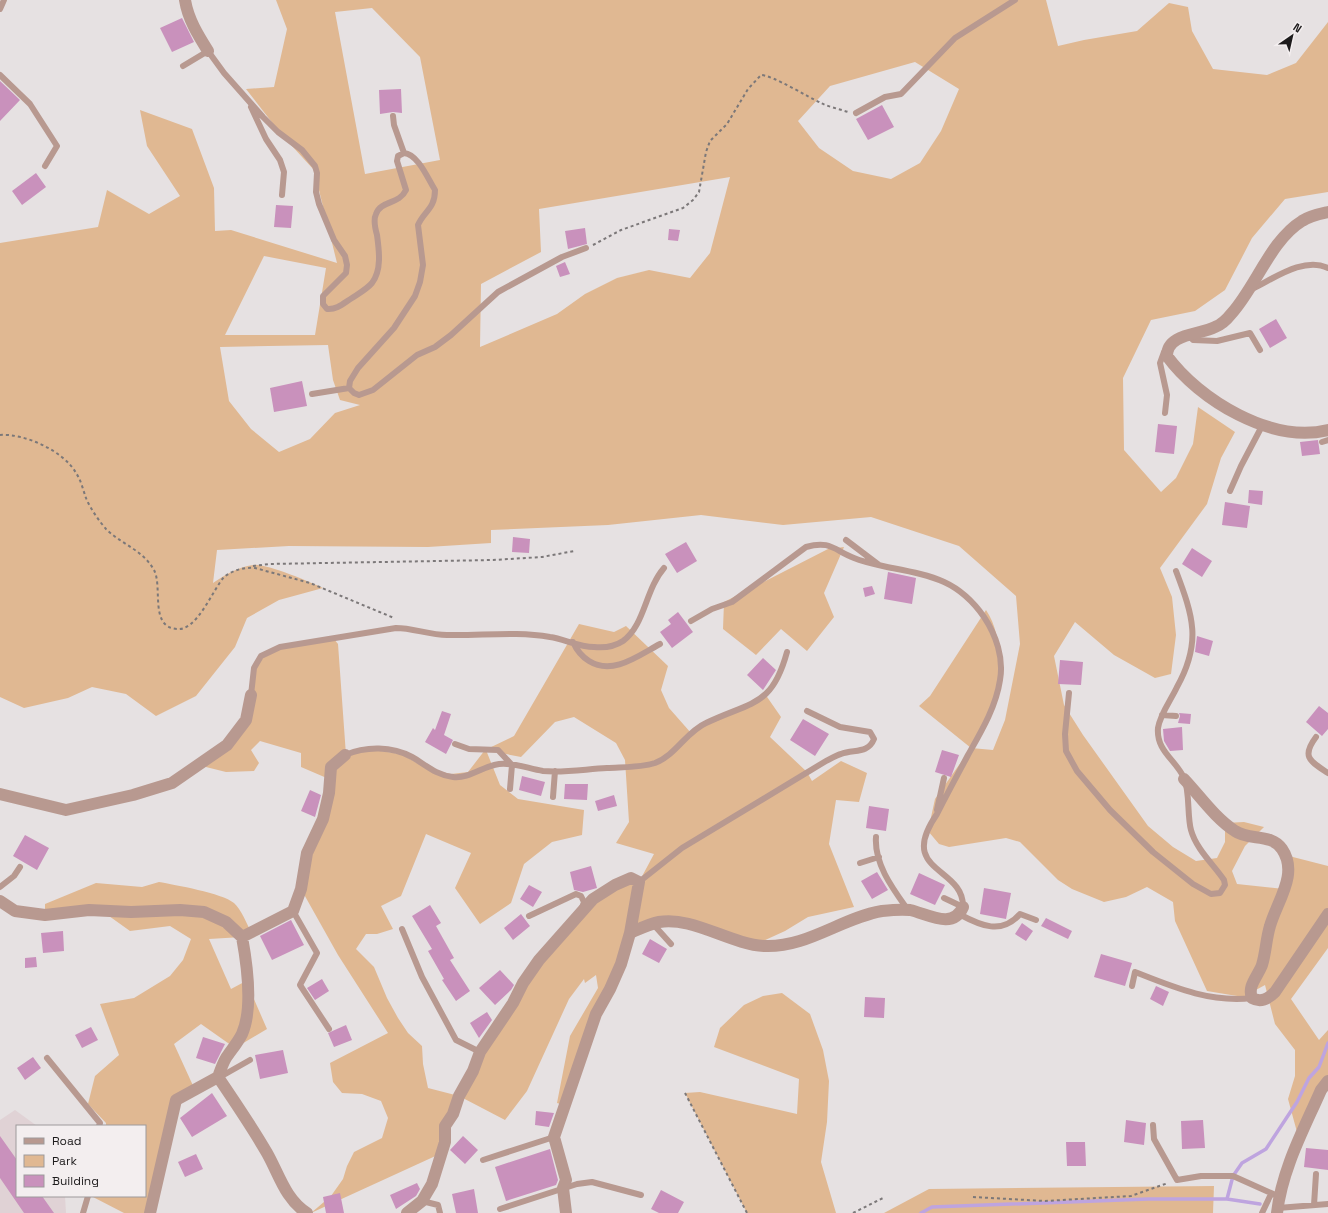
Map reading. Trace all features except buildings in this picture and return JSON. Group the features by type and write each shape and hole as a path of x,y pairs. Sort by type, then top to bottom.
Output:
{"street":[{"path":"185,0 187,10 195,30 208,51"},
{"path":"1328,212 1302,220 1292,229 1277,247 1232,314 1216,327 1188,335 1172,343 1167,349 1167,356 1192,385 1231,410 1262,426 1300,433 1328,430"},
{"path":"0,794 66,810 133,796 172,784 227,744 246,720 251,695"},
{"path":"242,937 293,911 301,889 307,853 323,819 329,793 331,767 346,755"},
{"path":"1184,779 1212,810 1236,832 1247,836 1274,841 1282,848 1287,857 1289,868 1287,881 1270,926 1262,966 1249,992 1252,998 1262,1001 1275,992 1328,914"},
{"path":"407,1213 422,1201 432,1184 445,1142 445,1126 453,1114 459,1096 473,1071 480,1052 527,977 593,899 615,885 632,878 639,882 630,933 621,964 596,1014 581,1052 566,1106 554,1137 566,1180 563,1188 566,1213"},
{"path":"0,901 15,911 45,915 90,910 131,912 180,910 204,912 226,922 242,937 246,957 248,994 247,1022 234,1048 224,1061 218,1077 176,1100 150,1213"},
{"path":"630,933 660,922 676,922 747,944 782,946 799,942 882,911 908,910 945,920 952,919 961,911"},
{"path":"218,1077 267,1153 287,1193 300,1209 307,1213"},
{"path":"1276,1203 1292,1154 1321,1090 1328,1081"}],"lane":[{"path":"0,9 4,0"},
{"path":"856,113 885,98 900,94 955,38 1015,0"},
{"path":"183,66 208,51 224,73 248,100 278,132 302,150 315,166 316,192 319,204 334,240 346,256 347,265 346,273 323,296 323,304 328,309 337,308 365,289 372,283 376,276 379,251 374,225 376,214 383,206 401,199 406,190 397,161 398,156 408,153 414,158 435,190 432,206 420,220 418,225 423,265 420,282 415,296 394,328 358,368 350,381 349,388"},
{"path":"0,75 30,104 57,146 45,166"},
{"path":"248,100 266,140 280,160 284,172 282,195"},
{"path":"393,116 394,125 404,153"},
{"path":"349,388 354,393 359,395 373,390 417,355 435,348 498,292 562,257 586,248"},
{"path":"1248,291 1306,264 1322,265 1328,268"},
{"path":"1188,335 1193,340 1217,341 1250,333 1260,350"},
{"path":"1165,413 1167,395 1160,363 1162,355 1167,349"},
{"path":"312,394 349,388"},
{"path":"1230,491 1262,426"},
{"path":"846,540 880,566"},
{"path":"691,621 712,609 732,602 806,547 816,544 833,546 852,558 880,566 925,574 939,579 968,596 994,633 1001,663 1000,680 985,724 937,814 928,827 924,839 924,851 933,866 958,889 963,898 961,911"},
{"path":"251,695 254,668 261,656 280,647 362,633 412,628 444,635 550,636 592,647 608,647 623,641 636,628 653,584 664,568"},
{"path":"1069,692 1064,734 1066,752 1077,771 1110,810 1153,852 1193,884 1211,894 1220,893 1225,885 1224,880 1202,851 1191,830 1184,779 1163,751 1159,741 1158,728 1162,715 1184,674 1190,659 1194,634 1192,618 1176,571"},
{"path":"573,642 576,649 583,656 595,664 603,666 616,666 624,663 660,644"},
{"path":"346,755 352,752 390,749 401,752 413,758 429,769 454,777 465,776 487,767 500,764 542,771 555,771 640,766 654,763 668,756 696,728 752,704 765,696 778,679 787,652"},
{"path":"639,882 682,848 826,761 841,754 864,750 871,746 874,739 870,732 840,727 807,711"},
{"path":"1162,715 1176,716"},
{"path":"1316,736 1307,754 1310,761 1328,773"},
{"path":"454,744 469,749 498,750 512,765 510,789"},
{"path":"553,797 555,771"},
{"path":"937,814 938,798 944,778"},
{"path":"876,837 875,845 887,878 908,910"},
{"path":"860,863 879,857"},
{"path":"0,886 20,867"},
{"path":"529,916 576,894 581,896 584,902 578,915"},
{"path":"944,898 974,922 989,927 1003,926 1014,922 1020,914 1036,920"},
{"path":"293,911 317,954 300,985 328,1029"},
{"path":"653,924 671,944"},
{"path":"402,929 422,977 456,1040 480,1052"},
{"path":"1132,986 1135,972 1193,994 1219,999 1252,998"},
{"path":"47,1058 100,1123 99,1125"},
{"path":"218,1077 250,1060"},
{"path":"1153,1125 1154,1139 1177,1180 1233,1176 1276,1203 1314,1205 1328,1204"},
{"path":"483,1160 554,1137"},
{"path":"1314,1205 1316,1174"},
{"path":"500,1209 563,1188 592,1182 641,1195"},
{"path":"83,1213 88,1197"},
{"path":"422,1201 438,1205 440,1213"},
{"path":"1262,1213 1276,1203"}],"path":[{"path":"586,248 621,230 683,208 693,200 699,192 706,152 710,141 727,124 748,89 761,75 772,77 823,104 856,113"},
{"path":"0,435 18,436 35,442 69,463 76,472 87,499 106,528 136,549 153,568 159,585 158,609 161,617 170,627 176,629 188,627 195,621 224,578 230,572 246,567 268,564 493,560 542,556 574,551"},
{"path":"246,567 260,569 310,583 395,619"},
{"path":"685,1093 747,1213"},
{"path":"972,1197 1045,1201 1132,1196 1177,1180"},
{"path":"853,1213 883,1198"}],"shaded area":[{"path":"15,1110 36,1125 16,1125 16,1197 65,1197 66,1213 0,1213 0,1120"}],"green space":[{"path":"276,0 1046,0 1058,46 1137,31 1169,3 1188,7 1192,31 1213,69 1267,75 1296,63 1328,22 1328,192 1285,199 1252,238 1225,290 1195,311 1151,320 1123,378 1124,450 1161,492 1176,478 1193,444 1198,407 1235,432 1221,458 1207,504 1160,568 1172,597 1176,635 1171,674 1155,678 1114,655 1075,622 1054,656 1064,705 1083,735 1148,826 1173,847 1196,861 1217,858 1225,842 1225,823 1244,822 1264,827 1245,846 1232,871 1237,884 1284,889 1289,856 1328,866 1328,948 1291,999 1319,1040 1328,1030 1328,1079 1297,1132 1288,1099 1295,1076 1295,1050 1275,1024 1265,985 1243,997 1207,991 1175,921 1173,902 1147,887 1126,897 1104,902 1072,889 1058,880 1020,842 1006,838 949,847 939,844 928,831 935,799 971,748 993,750 1005,720 1020,644 1016,596 959,546 871,517 783,525 701,515 608,525 491,530 491,543 428,547 289,546 217,550 213,583 237,569 259,565 288,574 323,588 279,600 247,618 235,647 196,696 156,716 126,694 92,687 68,698 24,708 0,697 0,243 98,227 107,190 149,214 180,196 147,146 140,110 192,129 214,188 215,231 231,230 337,263 314,170 281,134 246,89 274,87 287,29","holes":["372,8 420,57 440,160 365,174 335,12","915,62 959,89 941,131 920,163 891,179 853,171 819,148 798,121 830,86","730,177 710,253 690,278 649,270 617,278 585,294 557,314 480,347 481,284 541,252 539,209","264,256 326,268 315,335 225,335","328,345 333,380 340,400 360,405 335,413 310,439 279,452 251,429 229,401 220,347"]},
{"path":"844,547 824,593 834,617 807,651 781,629 756,655 723,629 724,602 828,549"},
{"path":"986,610 996,631 999,655 998,680 991,709 971,748 919,706 930,696"},
{"path":"579,624 614,632 626,626 668,666 661,690 669,708 691,733 765,694 781,717 770,737 807,772 812,781 841,761 867,773 859,802 836,800 829,844 854,907 808,917 785,931 759,943 684,921 630,933 566,1106 557,1103 570,1036 598,988 596,975 585,983 584,979 569,999 527,1091 505,1120 459,1096 442,1153 311,1213 331,1196 343,1179 347,1166 354,1152 382,1138 388,1118 381,1101 362,1094 342,1093 333,1082 330,1063 388,1033 338,955 301,889 329,779 301,767 301,753 260,741 251,750 259,763 254,771 226,772 198,765 246,720 254,668 261,656 280,647 334,639 338,644 346,755 374,750 401,754 426,768 451,774 468,772 485,750 514,736","holes":["574,717 616,743 625,760 629,822 616,843 654,854 639,882 615,885 539,960 459,1096 428,1088 423,1064 422,1046 408,1033 398,1018 387,998 374,967 356,949 366,934 377,934 393,929 381,906 401,896 426,834 471,853 455,888 480,924 511,903 524,864 552,842 582,835 584,810 518,799 500,785 486,750 521,757 555,722"]},
{"path":"159,882 198,890 228,899 234,903 244,917 251,932 242,937 209,939 231,989 246,981 267,1029 235,1048 201,1024 174,1044 195,1090 176,1101 150,1213 124,1213 93,1197 146,1197 146,1125 106,1125 106,1123 88,1104 95,1076 119,1055 100,1004 134,998 170,976 183,960 191,939 170,926 130,931 102,911 45,915 45,904 96,883 142,887"},
{"path":"782,993 810,1014 823,1050 829,1081 827,1122 821,1162 836,1213 747,1213 685,1093 700,1092 797,1114 799,1079 714,1047 720,1028 744,1005 763,996"},
{"path":"1214,1186 1213,1213 884,1213 929,1189"}],"waterway":[{"path":"1227,1199 1233,1176 1242,1163 1266,1149 1297,1102 1309,1078 1319,1067 1328,1043"},
{"path":"921,1213 932,1207 1148,1199 1227,1199 1260,1204"}]}
